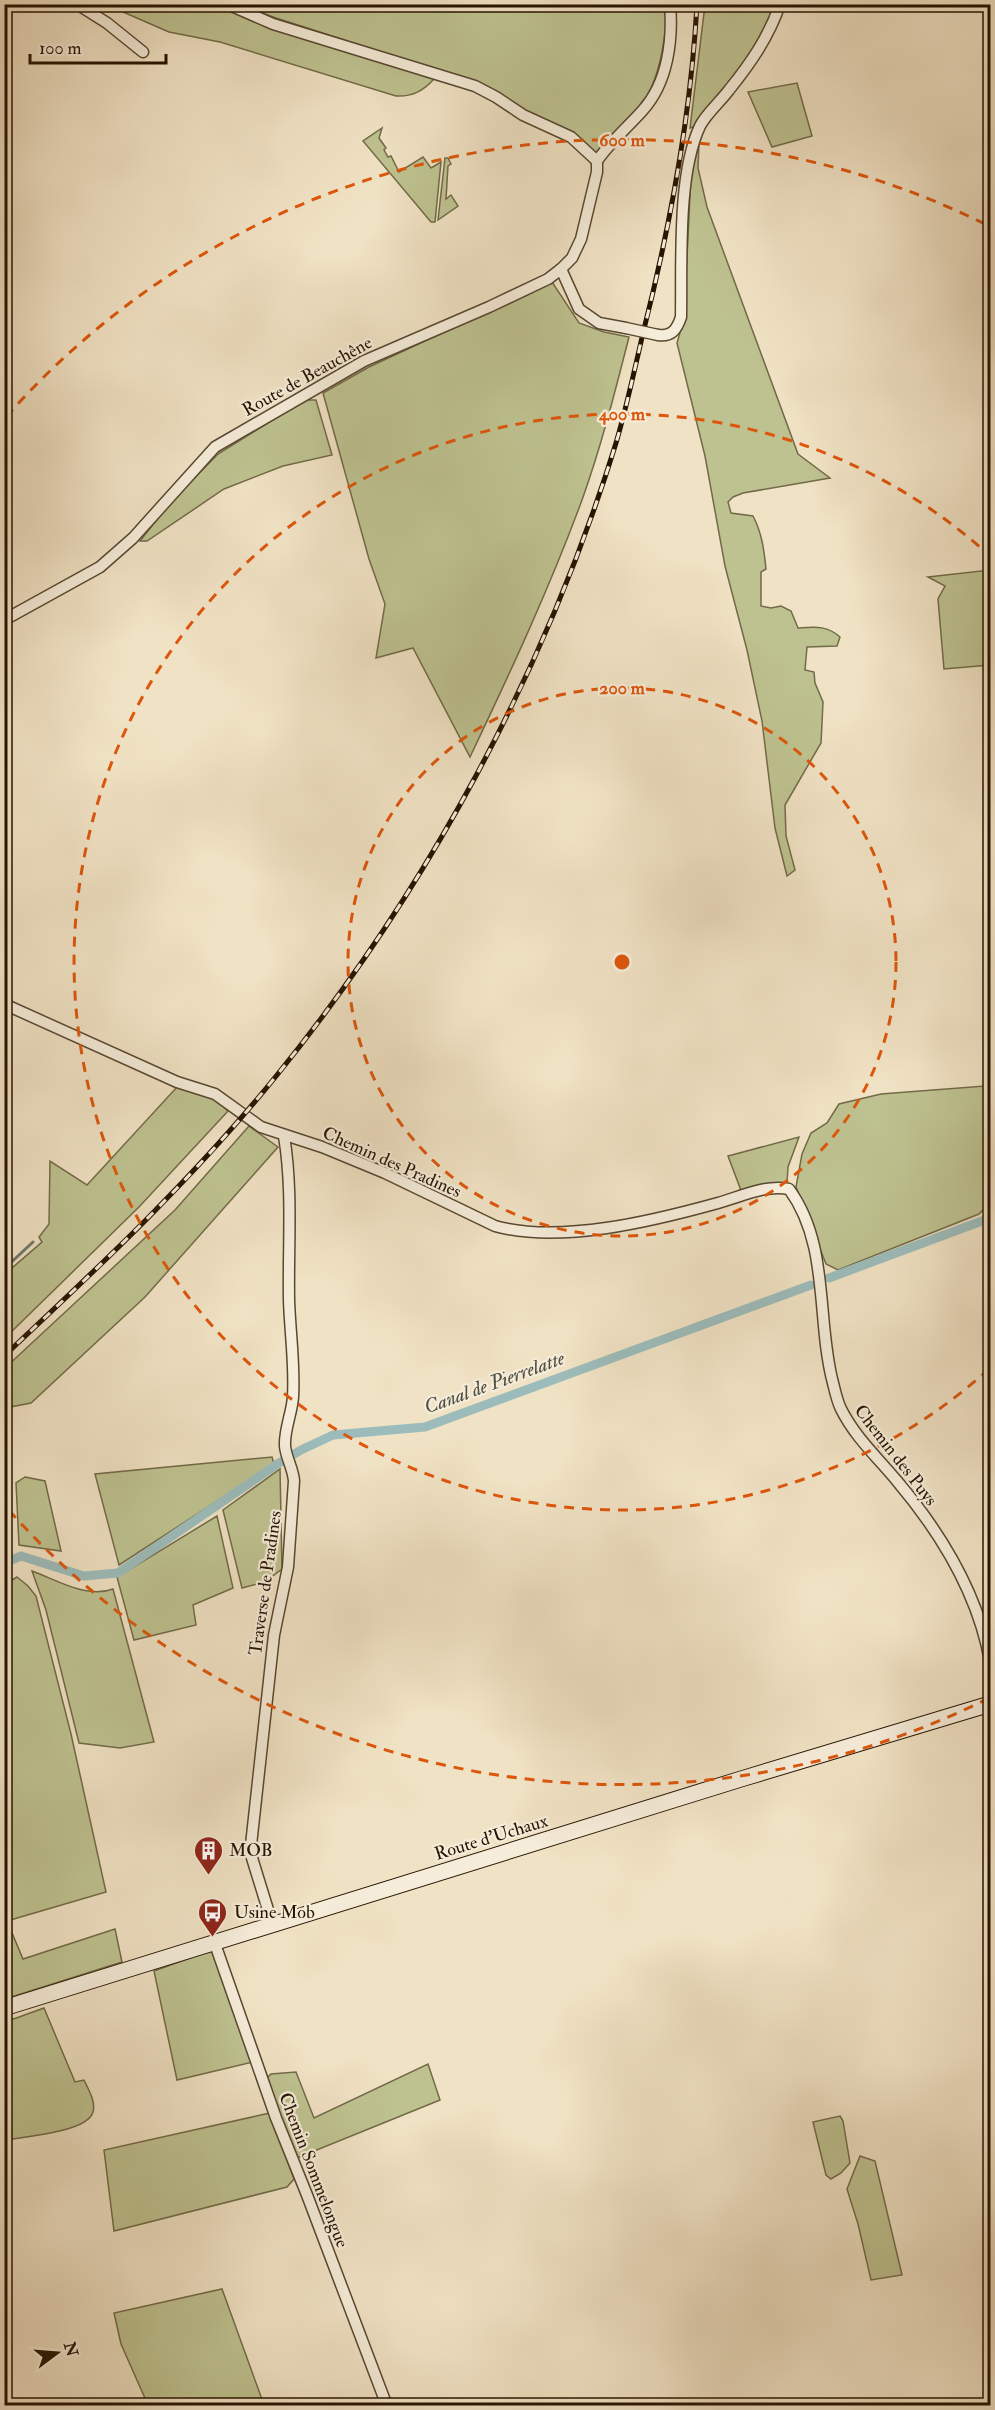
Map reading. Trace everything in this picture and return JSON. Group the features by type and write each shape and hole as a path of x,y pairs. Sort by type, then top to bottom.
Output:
{"main road":[{"name":"Route d'Uchaux","path":"4,2008 990,1704"}],"street":[{"path":"77,4 107,23 143,52"},
{"path":"227,4 273,24 475,86 523,115 571,137 597,161 604,150 656,93 669,50 670,4"},
{"path":"561,269 579,309 599,323 658,335 672,333 678,327 681,317 683,217 690,160 701,125 744,71 772,27 780,4"},
{"name":"Route de Beauchêne","path":"4,620 99,567 133,538 216,447 364,361 489,307 548,279 561,269 572,258 581,238 597,172 597,161"},
{"name":"Chemin des Pradines","path":"4,1004 177,1082 215,1094 253,1122 284,1136 322,1147 385,1173 495,1226 534,1233 602,1228 716,1204 772,1188 789,1189"},
{"name":"Traverse de Pradines","path":"273,1926 252,1858 251,1845 274,1635 288,1567 294,1481 285,1441 291,1418 293,1378 289,1299 288,1168 284,1136"},
{"name":"Chemin des Puys","path":"789,1189 797,1200 818,1261 827,1361 840,1408 862,1443 897,1481 916,1506 965,1583 985,1633 990,1661"},
{"name":"Chemin Sommelongue","path":"215,1944 276,2118 387,2406"}],"green space":[{"path":"666,4 663,46 654,81 648,94 632,117 596,153 444,72 241,5"},
{"path":"107,5 219,5 272,26 434,79 417,92 396,96 220,42 169,32"},
{"path":"705,5 775,5 761,39 742,69 695,126 690,128"},
{"path":"797,83 812,136 772,147 748,92"},
{"path":"382,128 379,138 386,148 384,150 388,157 391,156 399,172 423,157 431,168 441,162 435,222 431,222 363,141"},
{"path":"699,144 698,168 707,207 798,454 830,478 743,493 728,502 731,513 753,516 759,529 766,569 761,572 761,606 771,608 781,606 791,611 798,628 815,627 830,630 840,637 837,646 807,647 805,670 814,672 815,683 823,702 821,743 785,805 786,836 795,870 787,876 775,828 762,721 747,650 725,566 705,456 677,343 684,319 691,175"},
{"path":"445,158 448,158 451,164 448,166 446,199 451,195 458,206 438,220"},
{"path":"552,282 579,323 604,332 629,337 602,440 570,533 515,662 470,757 413,648 376,658 385,604 369,559 323,393 369,367"},
{"path":"305,400 316,400 332,455 283,466 224,489 147,541 140,541 170,503 218,454"},
{"path":"990,570 990,665 944,669 938,599 945,586 928,577"},
{"path":"985,1086 990,1100 990,1203 979,1214 838,1270 826,1264 796,1187 802,1154 811,1133 827,1123 839,1104 881,1094"},
{"path":"177,1087 217,1100 228,1111 139,1207 5,1338 5,1274 42,1242 39,1237 49,1224 50,1161 87,1185"},
{"path":"249,1126 278,1147 145,1297 31,1403 5,1408 5,1368 175,1210"},
{"path":"799,1137 788,1167 787,1183 767,1185 742,1193 728,1156"},
{"path":"272,1457 274,1464 119,1565 95,1474"},
{"path":"280,1469 282,1569 265,1582 242,1588 223,1510"},
{"path":"25,1477 45,1481 61,1551 19,1545 16,1483"},
{"path":"217,1516 233,1588 193,1605 196,1625 134,1640 117,1577"},
{"path":"32,1571 83,1590 93,1592 113,1589 154,1742 120,1748 79,1743 46,1610"},
{"path":"17,1577 36,1596 71,1734 106,1892 7,1921 23,1959 115,1929 122,1962 5,1999 4,1585"},
{"path":"212,1950 253,2062 177,2080 154,1971"},
{"path":"44,2008 75,2082 84,2080 93,2104 93,2112 89,2119 68,2129 5,2140 5,2022"},
{"path":"428,2064 440,2100 297,2158 266,2079 271,2074 296,2072 314,2118"},
{"path":"270,2113 294,2179 287,2187 114,2231 104,2150"},
{"path":"840,2116 843,2121 850,2163 841,2173 831,2179 826,2175 813,2122"},
{"path":"860,2156 875,2161 902,2275 871,2280 847,2189"},
{"path":"222,2289 264,2405 148,2405 121,2344 114,2313"}],"waterway":[{"name":"Canal de Pierrelatte","path":"829,1278 990,1218"},
{"path":"4,1269 33,1242"},
{"name":"Canal de Pierrelatte","path":"4,1563 21,1556 84,1576 118,1573 279,1463 333,1435 425,1427 811,1285"}],"railway":[{"path":"4,1356 180,1185 246,1113 277,1075 332,1004 432,854 518,694 555,612 587,528 616,443 627,401 671,208 685,127 697,4"}],"place":[{"name":"MOB","path":"208,1876"},
{"name":"Usine Mob","path":"213,1938"}]}
